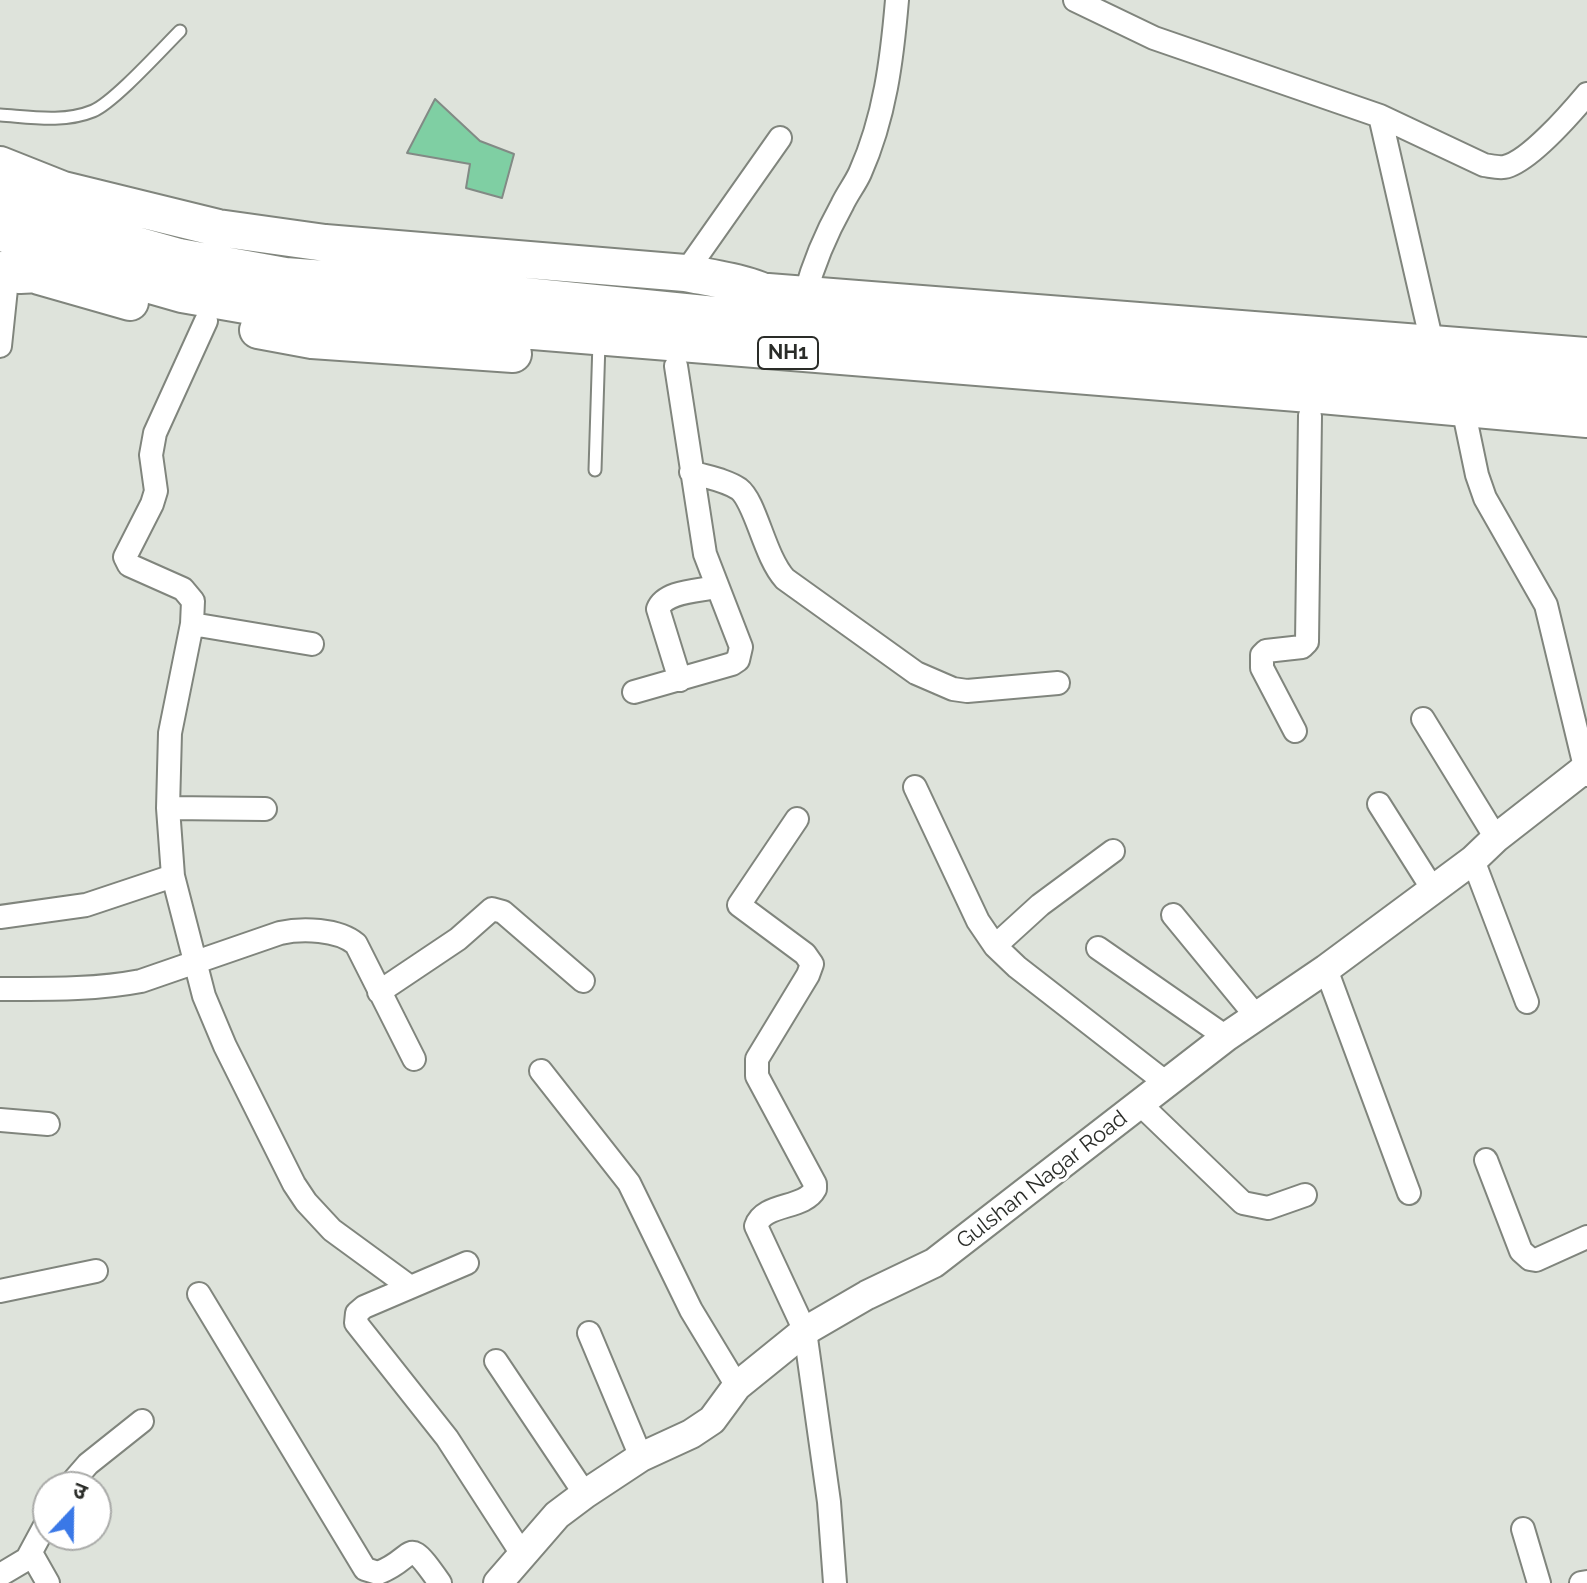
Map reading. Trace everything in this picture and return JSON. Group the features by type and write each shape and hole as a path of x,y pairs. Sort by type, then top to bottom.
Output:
{"highway":[{"path":"0,165 63,190 218,228 325,243 685,273 768,292 792,307 805,310 1432,343 1587,356"},
{"name":"NH1","path":"0,198 115,239 233,269 285,276 805,310 1587,387"},
{"name":"NH1","path":"6,234 182,294 227,304 599,348 1465,419 1587,419"},
{"path":"15,273 97,267"},
{"path":"15,273 206,321 312,340 599,348 676,366 838,372 1310,416 1465,419 1587,442"}],"street":[{"path":"805,310 813,265 860,173 883,105 891,68 897,0"},
{"path":"1075,0 1154,38 1380,116 1484,165 1502,168 1525,156 1562,123 1587,94"},
{"path":"1380,116 1432,343"},
{"path":"685,273 780,138"},
{"path":"0,346 15,273 6,234"},
{"path":"206,321 155,433 151,455 156,491 125,557 129,565 186,592 193,601 192,624 170,733 168,808 173,876 204,996 220,1037 294,1184 319,1219 410,1287"},
{"path":"634,692 732,664 741,653 705,554 676,366"},
{"path":"1295,731 1261,662 1266,651 1302,647 1307,642 1310,416"},
{"path":"1465,419 1485,498 1546,605 1586,770"},
{"path":"691,472 739,489 748,502 776,569 785,579 916,673 953,689 967,691 1058,683"},
{"path":"680,680 659,604 667,597 716,587"},
{"path":"192,624 312,644"},
{"path":"1423,719 1496,838"},
{"name":"Gulshan Nagar Road","path":"498,1583 557,1515 585,1494 641,1457 691,1434 712,1420 737,1386 805,1331 867,1295 934,1263 1165,1082 1326,969 1473,860 1496,838 1586,770"},
{"path":"915,787 978,921 995,946 1017,967 1165,1082"},
{"path":"1379,804 1432,888"},
{"path":"168,808 265,809"},
{"path":"797,819 739,905 805,954 812,964 757,1059 755,1068 815,1184 812,1195 767,1214 758,1220 756,1226 805,1331 829,1502 835,1583"},
{"path":"995,946 1033,911 1113,851"},
{"path":"1473,860 1527,1002"},
{"path":"0,917 86,905 173,876"},
{"path":"379,992 444,949 492,909 503,912 583,981"},
{"path":"1173,915 1256,1016"},
{"path":"0,989 93,989 119,985 141,981 280,933 301,929 343,936 356,944 414,1059"},
{"path":"1098,948 1226,1037"},
{"path":"1326,969 1409,1193"},
{"path":"541,1071 629,1183 691,1310 737,1386"},
{"path":"1140,1104 1243,1203 1268,1208 1305,1195"},
{"path":"0,1120 48,1124"},
{"path":"1486,1160 1521,1251 1530,1259 1536,1260 1587,1237"},
{"path":"467,1263 364,1307 357,1313 356,1323 447,1438 522,1554"},
{"path":"0,1291 96,1271"},
{"path":"199,1294 365,1569 378,1573 407,1554 414,1553 420,1555 440,1583"},
{"path":"589,1333 641,1457"},
{"path":"496,1361 585,1494"},
{"path":"82,1471 142,1421"},
{"path":"1523,1529 1539,1583"},
{"path":"0,1575 20,1565 31,1553 48,1583"},
{"path":"1581,1583 1587,1582"}],"lane":[{"path":"0,115 49,119 96,110 180,31"},
{"path":"595,470 599,348"}],"building":[{"path":"435,99 480,141 514,154 502,198 466,188 470,164 407,153"}]}
